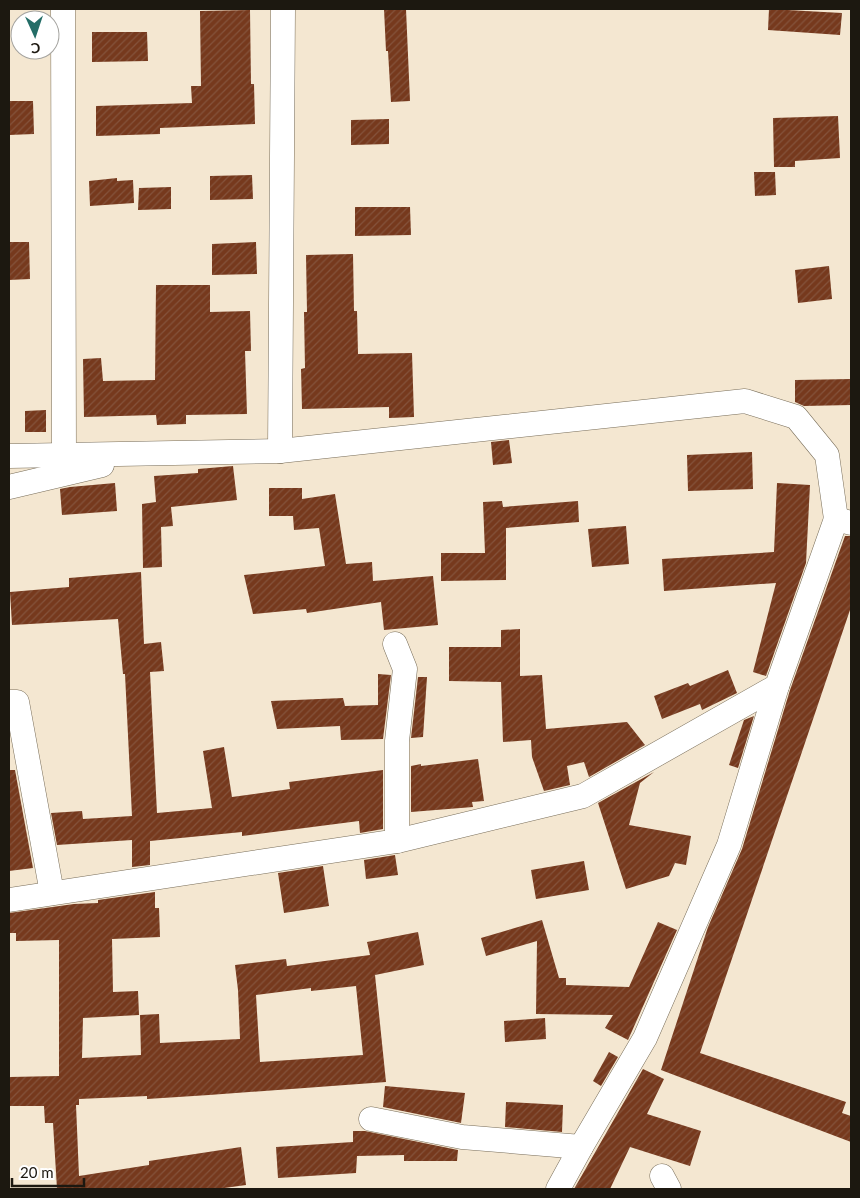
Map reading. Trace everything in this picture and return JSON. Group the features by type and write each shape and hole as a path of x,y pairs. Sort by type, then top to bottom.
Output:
{"street":[{"path":"63,9 64,456"},
{"path":"280,452 283,9"},
{"path":"9,456 280,452 745,401 796,417 827,455 844,521 778,686 729,846 645,1038 558,1189"},
{"path":"9,487 149,454"},
{"path":"395,644 404,669 397,741 397,841"},
{"path":"9,900 397,841 583,796 778,686"},
{"path":"9,702 17,702 52,893"},
{"path":"370,1119 462,1136 582,1147"}],"building":[{"path":"384,9 406,9 410,101 391,102"},
{"path":"769,9 842,13 840,35 768,30"},
{"path":"250,10 251,84 254,84 255,124 160,128 160,134 96,136 96,106 192,103 191,86 201,86 200,11"},
{"path":"92,32 147,32 148,61 92,62"},
{"path":"9,101 33,101 34,134 9,135"},
{"path":"838,116 840,158 795,161 795,167 774,167 773,118"},
{"path":"389,119 389,144 351,145 351,120"},
{"path":"754,172 775,172 776,195 755,196"},
{"path":"252,175 253,199 210,200 210,176"},
{"path":"117,178 117,181 133,180 134,203 90,206 89,181"},
{"path":"171,187 171,209 138,210 139,188"},
{"path":"355,207 410,207 411,235 355,236"},
{"path":"9,242 29,242 30,279 9,280"},
{"path":"256,242 257,274 212,275 212,244"},
{"path":"353,254 354,311 357,311 358,354 412,353 414,417 389,418 389,407 302,409 301,369 305,368 304,312 307,312 306,255"},
{"path":"829,266 832,299 798,303 795,270"},
{"path":"156,285 210,285 210,312 250,311 251,351 245,351 247,414 186,415 186,424 157,425 156,415 84,417 83,359 101,358 103,381 155,380"},
{"path":"851,379 851,405 804,406 795,402 795,380"},
{"path":"46,410 46,432 25,432 25,411"},
{"path":"509,440 512,463 493,465 491,442"},
{"path":"752,452 753,489 688,491 687,455"},
{"path":"233,466 237,500 171,507 173,526 161,527 162,567 143,568 142,504 156,502 154,476 198,473 198,469"},
{"path":"115,483 117,511 62,515 60,489"},
{"path":"777,483 810,485 806,563 766,676 753,672 776,583 664,591 662,559 774,552"},
{"path":"269,488 302,488 302,499 335,494 346,564 372,562 373,581 433,576 438,625 384,630 381,602 307,613 306,609 253,614 244,575 325,566 319,528 294,530 293,516 269,516"},
{"path":"502,501 503,507 578,501 579,522 506,528 506,580 441,581 441,553 485,553 483,502"},
{"path":"626,526 629,564 592,567 588,529"},
{"path":"845,536 851,536 851,607 700,1053 846,1102 842,1113 851,1116 851,1142 661,1070 708,927 742,849 790,690"},
{"path":"141,572 144,644 161,642 164,671 150,672 157,813 212,808 203,751 224,747 232,797 290,789 289,782 383,770 383,829 360,833 359,821 242,836 242,832 150,841 150,865 132,867 132,840 57,845 51,813 82,811 83,819 132,816 125,674 123,674 118,619 12,625 10,592 69,587 69,578"},
{"path":"520,629 520,676 542,675 546,729 627,722 645,745 589,777 584,762 567,766 570,785 544,791 532,757 531,740 503,742 501,682 449,681 449,647 501,647 501,630"},
{"path":"728,670 737,693 702,710 700,704 662,719 654,696 688,683 690,686"},
{"path":"378,674 391,675 383,739 341,740 340,726 277,729 271,701 343,698 345,706 378,705"},
{"path":"418,677 427,677 423,737 411,738"},
{"path":"754,716 738,768 729,765 744,720"},
{"path":"478,759 484,801 472,802 473,807 411,812 411,766"},
{"path":"9,770 15,770 33,868 9,871"},
{"path":"654,772 640,783 629,825 691,836 686,865 675,863 669,876 626,889 598,803"},
{"path":"395,855 398,875 366,879 364,860"},
{"path":"584,861 589,890 536,899 531,870"},
{"path":"323,866 329,906 284,913 278,873"},
{"path":"155,892 155,908 159,908 160,937 112,939 113,992 138,991 139,1015 83,1018 82,1058 141,1055 140,1015 159,1014 160,1043 240,1039 235,965 286,959 287,966 370,955 367,942 418,932 424,965 375,975 386,1082 147,1099 147,1096 79,1099 79,1105 76,1105 79,1176 149,1165 149,1161 241,1147 246,1185 217,1189 57,1189 53,1123 45,1123 44,1106 9,1106 9,1077 59,1076 59,940 16,941 16,933 9,933 9,913 74,904 98,903 98,900","holes":["356,986 363,1055 260,1062 256,995 311,988 311,991"]},
{"path":"542,920 559,978 566,978 566,985 629,987 658,922 677,930 628,1040 605,1028 613,1015 536,1014 537,941 486,956 481,938"},
{"path":"545,1018 546,1039 505,1042 504,1021"},
{"path":"609,1052 618,1057 601,1086 593,1081"},
{"path":"643,1069 664,1079 647,1114 701,1131 690,1166 630,1147 610,1189 574,1189"},
{"path":"385,1086 465,1093 461,1123 383,1107"},
{"path":"506,1102 563,1105 562,1132 505,1127"},
{"path":"353,1131 365,1131 458,1150 457,1161 404,1161 404,1155 357,1156 356,1173 278,1178 276,1147 353,1142"}]}
